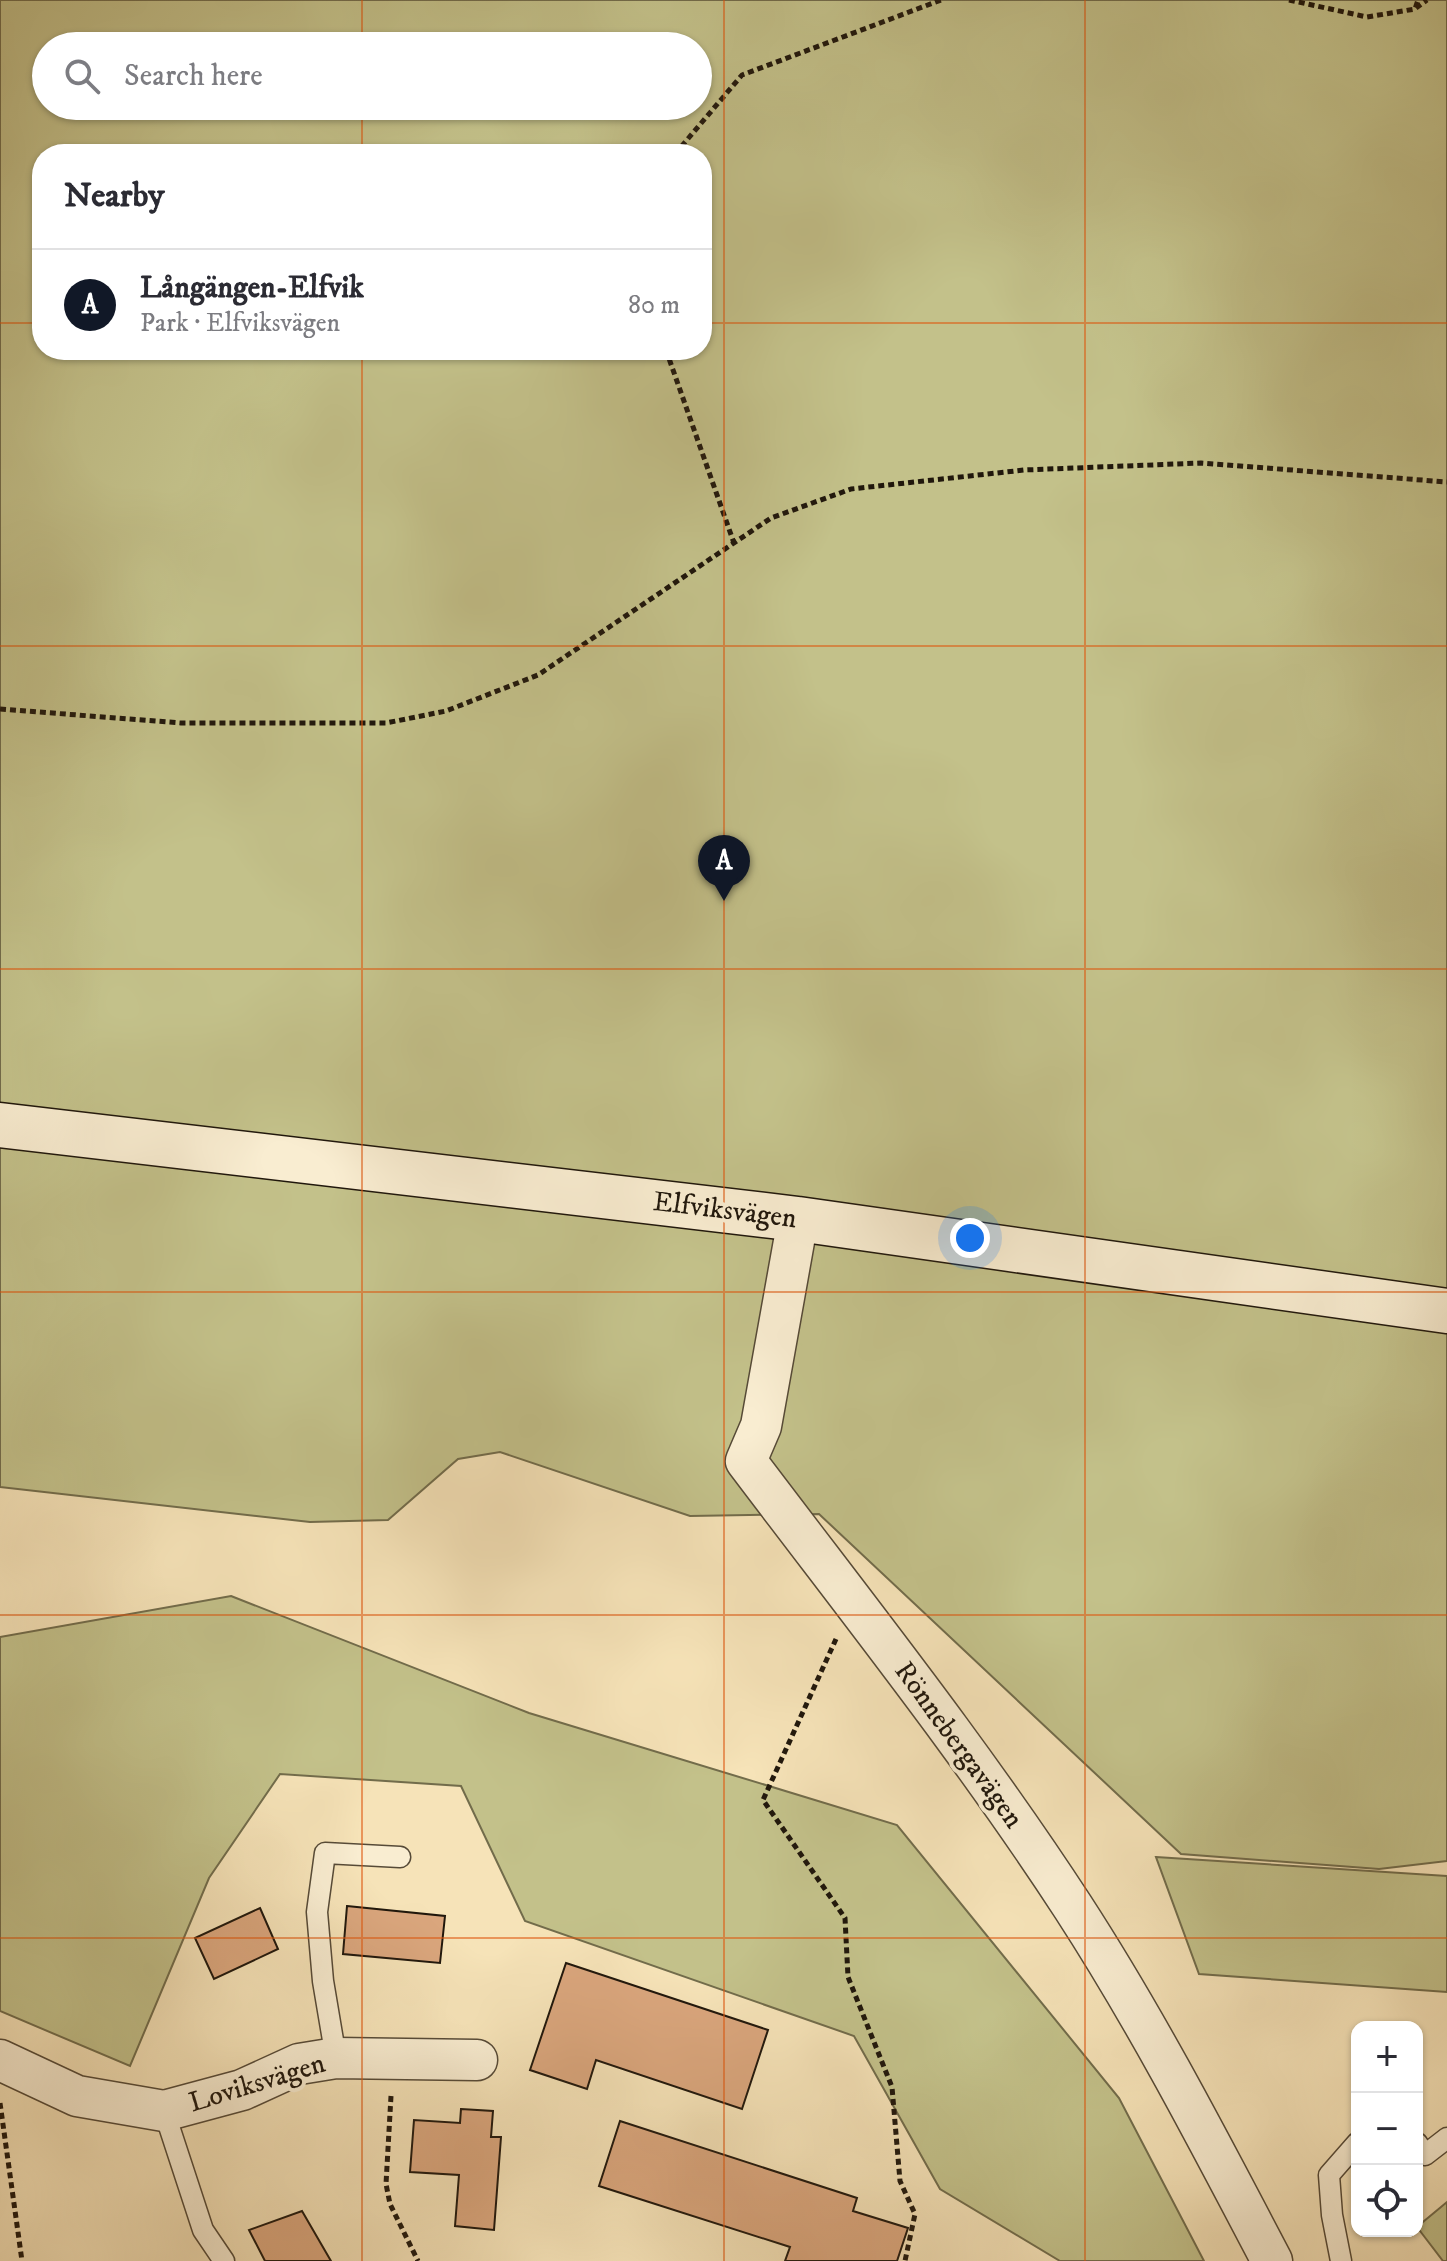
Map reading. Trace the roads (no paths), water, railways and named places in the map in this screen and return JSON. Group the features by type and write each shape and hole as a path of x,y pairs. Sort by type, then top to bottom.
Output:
{"street":[{"name":"Elfviksvägen","path":"0,1125 798,1219 1447,1311"},
{"name":"Rönnebergavägen","path":"798,1219 761,1426 746,1461 973,1759 1073,1907 1157,2042 1272,2261"},
{"name":"Loviksvägen","path":"0,2060 77,2096 164,2111 242,2090 299,2064 336,2058 477,2060"}],"lane":[{"path":"336,2058 323,1981 317,1912 325,1853 400,1857"},
{"path":"164,2111 203,2230 224,2261"},
{"path":"1423,2152 1425,2155 1447,2138"},
{"path":"1341,2261 1332,2215 1329,2175 1351,2150"}],"place":[{"name":"Långängen-Elfvik","path":"724,901"}]}
